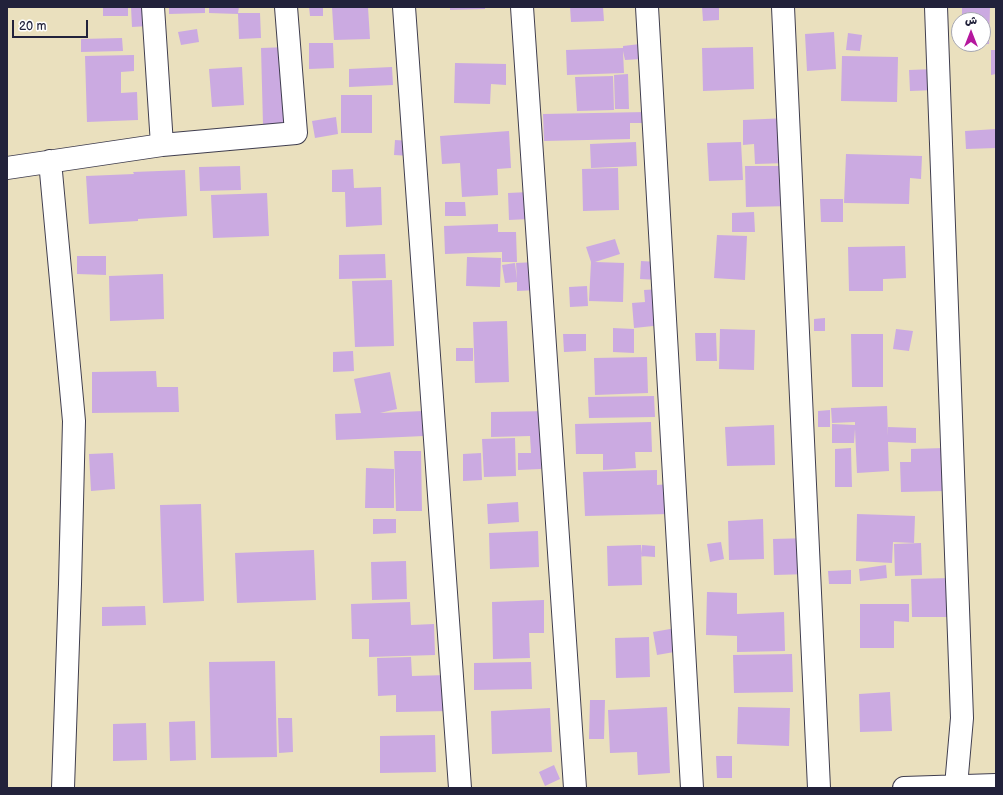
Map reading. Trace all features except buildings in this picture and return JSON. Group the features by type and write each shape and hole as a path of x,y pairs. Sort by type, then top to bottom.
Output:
{"street":[{"path":"153,7 162,145"},
{"path":"7,168 162,145 296,133 286,7"},
{"path":"404,7 460,788"},
{"path":"522,7 575,788"},
{"path":"647,7 692,788"},
{"path":"783,7 819,788"},
{"path":"936,7 962,718 956,786"},
{"path":"50,161 74,421 64,788"},
{"path":"904,788 996,785"}]}
